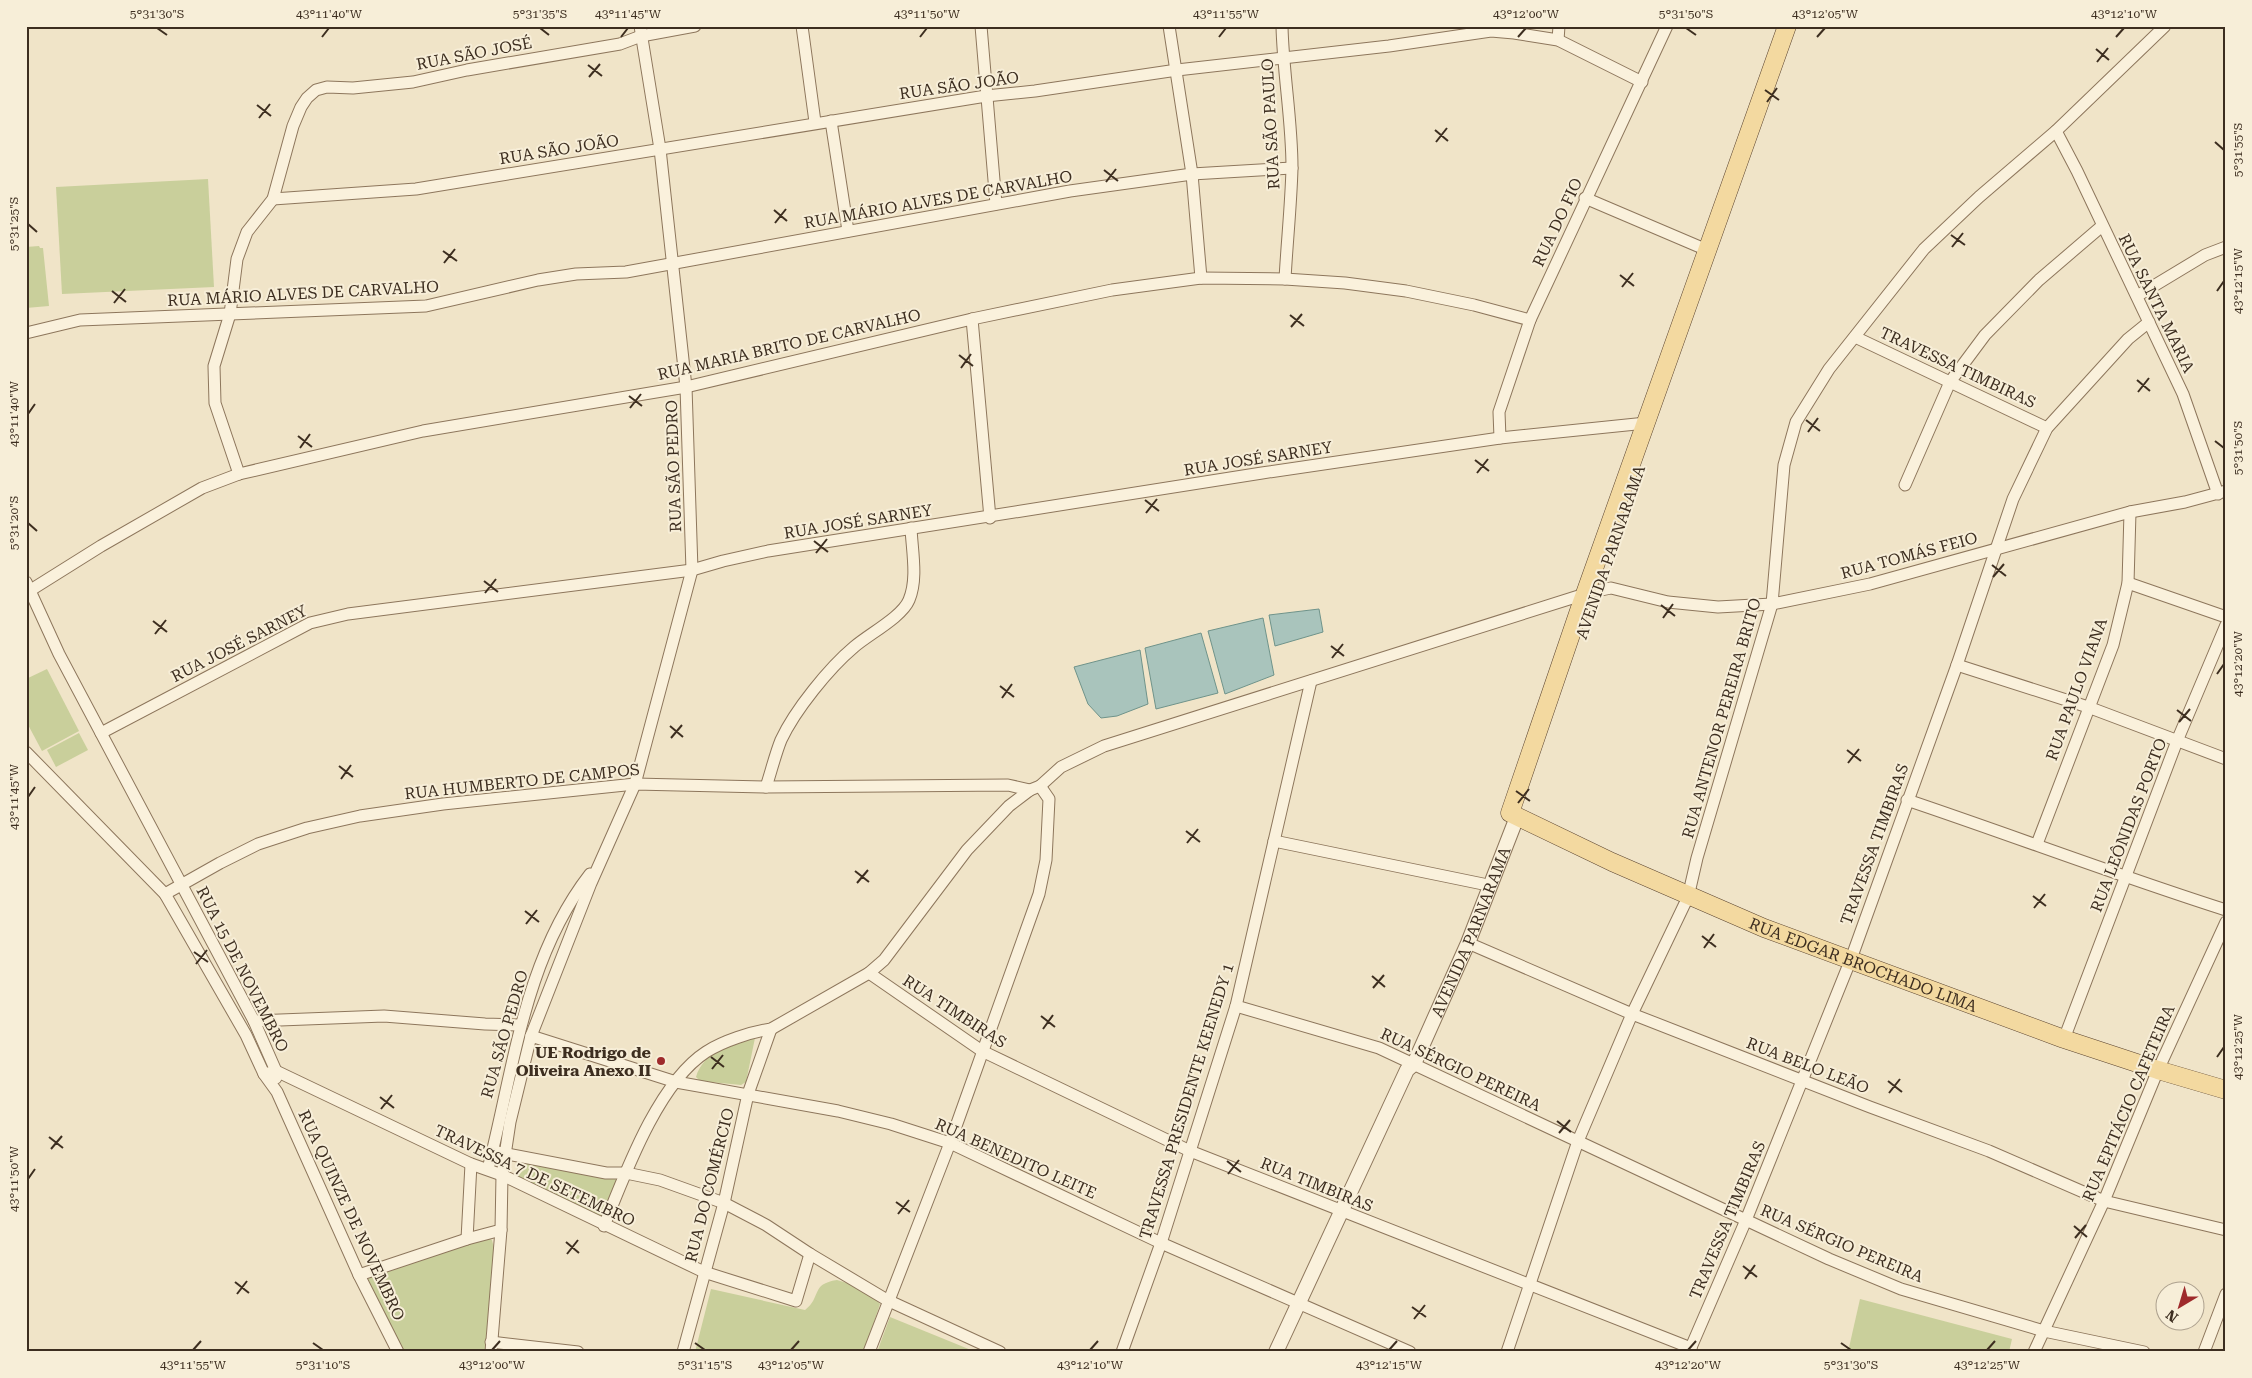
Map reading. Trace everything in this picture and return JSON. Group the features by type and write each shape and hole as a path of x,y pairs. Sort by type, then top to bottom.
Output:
{"main road":[{"name":"AVENIDA PARNARAMA","path":"1513,815 1736,183 1787,26"},
{"name":"AVENIDA PARNARAMA","path":"1736,183 1798,26"},
{"name":"RUA EDGAR BROCHADO LIMA","path":"1513,815 1688,897 1764,928 2064,1039 2226,1090"}],"street":[{"name":"RUA SÃO JOSÉ","path":"273,199 293,126 301,107 316,90 327,87 379,86 413,82 467,70 620,44 641,31 695,26"},
{"path":"802,26 815,122"},
{"path":"981,26 996,204"},
{"path":"1169,26 1178,70 1192,174 1201,278"},
{"name":"RUA SÃO PAULO","path":"1282,26 1282,57 1287,81 1292,168 1285,279"},
{"path":"1558,40 1559,26"},
{"name":"RUA DO FIO","path":"1500,438 1499,412 1530,320 1667,26"},
{"name":"RUA ANTENOR PEREIRA BRITO","path":"1507,1352 1578,1142 1632,1014 1688,897 1697,858 1772,604 1784,464 1796,422 1829,369 1924,249 1979,197 2056,131 2165,26"},
{"name":"RUA SÃO PEDRO","path":"491,1347 501,1230 502,1174 510,1122 531,1036 599,863 635,784 692,570 686,387 660,149 641,31"},
{"name":"RUA SÃO JOÃO","path":"273,199 416,189 815,122 832,121 986,96 1035,92 1178,70 1282,57 1389,46 1460,31 1514,32 1558,40 1642,82"},
{"path":"832,121 848,231"},
{"name":"RUA SANTA MARIA","path":"2056,131 2077,171 2183,394 2222,492"},
{"name":"RUA MÁRIO ALVES DE CARVALHO","path":"26,333 80,320 426,306 538,280 576,274 626,272 996,204 1192,174 1292,168"},
{"path":"1586,198 1712,252"},
{"path":"239,474 215,403 214,366 230,314 237,259 247,232 273,199"},
{"path":"1905,485 1950,382 1985,335 2039,280 2102,226"},
{"path":"2136,296 2205,256 2226,247"},
{"name":"RUA MARIA BRITO DE CARVALHO","path":"27,589 202,488 239,474 423,431 686,387 972,319 1112,290 1201,278 1285,279 1345,283 1406,291 1474,305 1530,320"},
{"path":"972,319 990,518"},
{"name":"TRAVESSA TIMBIRAS","path":"1690,1350 1746,1220 1851,960 1957,665 2013,499 2047,428 2128,339 2149,322"},
{"name":"TRAVESSA TIMBIRAS","path":"1855,336 2047,428"},
{"name":"RUA JOSÉ SARNEY","path":"101,733 310,623 348,614 692,570 723,560 759,553 911,528 990,518 1500,438 1650,424"},
{"name":"RUA TOMÁS FEIO","path":"604,1226 647,1126 688,1067 706,1052 752,1032 771,1029 869,973 884,960 967,850 1010,806 1061,767 1104,746 1311,681 1589,599 1611,588 1668,602 1718,607 1772,604 1870,584 2130,512 2222,492"},
{"name":"RUA PAULO VIANA","path":"2037,844 2113,645 2128,583 2130,512"},
{"path":"766,787 781,740 803,704 837,662 853,647 905,608 912,594 913,581 911,528"},
{"path":"2128,583 2226,616"},
{"name":"RUA 15 DE NOVEMBRO","path":"27,589 59,654 254,1021 277,1092"},
{"name":"RUA LEÔNIDAS PORTO","path":"2064,1039 2177,741 2226,625"},
{"path":"1957,665 2088,707 2226,760"},
{"name":"TRAVESSA PRESIDENTE KEENEDY 1","path":"1122,1352 1161,1243 1236,1006 1311,681"},
{"name":"RUA 15 DE NOVEMBRO","path":"26,752 165,894 246,1035 270,1072"},
{"name":"RUA HUMBERTO DE CAMPOS","path":"165,894 258,844 308,828 360,816 536,793 635,784 766,787 1008,785 1035,788"},
{"path":"869,1352 887,1300 950,1143 1039,894 1046,860 1049,799 1035,788"},
{"path":"1907,800 2037,844 2125,878 2226,910"},
{"name":"AVENIDA PARNARAMA","path":"1276,1352 1464,942 1513,815"},
{"path":"1274,842 1486,885"},
{"name":"RUA SÃO PEDRO","path":"488,1169 520,1025 531,988 565,910 599,863"},
{"name":"RUA EPITÁCIO CAFETEIRA","path":"2034,1352 2104,1202 2158,1070 2226,922"},
{"path":"195,947 213,942"},
{"name":"RUA BELO LEÃO","path":"1464,942 1632,1014 1988,1151 2104,1202 2226,1230"},
{"name":"RUA TIMBIRAS","path":"869,973 982,1051 1190,1150 1690,1350"},
{"name":"RUA SÉRGIO PEREIRA","path":"1236,1006 1380,1048 1409,1065 1829,1259 1901,1289 2044,1331 2144,1352"},
{"path":"254,1021 384,1016 520,1025"},
{"name":"RUA DO COMÉRCIO","path":"684,1351 724,1203 748,1094 771,1029"},
{"name":"RUA BENEDITO LEITE","path":"531,1036 676,1082 838,1111 950,1143 1161,1243 1410,1352"},
{"name":"TRAVESSA 7 DE SETEMBRO","path":"270,1072 471,1164 502,1174 604,1226 704,1272 796,1301 810,1254"},
{"name":"RUA QUINZE DE NOVEMBRO","path":"277,1092 359,1275 398,1352"},
{"path":"492,1151 606,1173 626,1173 660,1180 724,1203 766,1225 887,1300 1000,1352"},
{"path":"466,1239 471,1164"},
{"path":"359,1275 466,1239 501,1230"},
{"path":"2204,1352 2226,1294"},
{"path":"491,1347 578,1352"}],"green space":[{"path":"208,179 214,287 62,294 56,187"},
{"path":"39,246 43,248 49,306 26,308 26,247"},
{"path":"47,669 79,731 42,751 26,721 26,679"},
{"path":"79,733 88,750 56,767 47,750"},
{"path":"752,1037 755,1038 746,1082 741,1085 700,1081 696,1077 700,1068 711,1055"},
{"path":"519,1162 615,1178 617,1182 605,1218 515,1175"},
{"path":"488,1238 492,1240 494,1248 485,1352 404,1352 368,1279 372,1276"},
{"path":"837,1280 861,1289 880,1304 864,1352 695,1352 711,1289 805,1310 810,1305 819,1288"},
{"path":"1860,1299 2012,1339 2009,1352 1848,1352"},
{"path":"890,1317 976,1352 877,1352"}],"water":[{"path":"1319,609 1323,632 1275,646 1269,615"},
{"path":"1263,618 1274,675 1225,694 1208,631"},
{"path":"1201,633 1218,693 1156,709 1145,648"},
{"path":"1140,650 1148,704 1117,716 1101,718 1088,704 1074,667"}],"place":[{"name":"UE Rodrigo de Oliveira Anexo II","path":"661,1061"}]}
